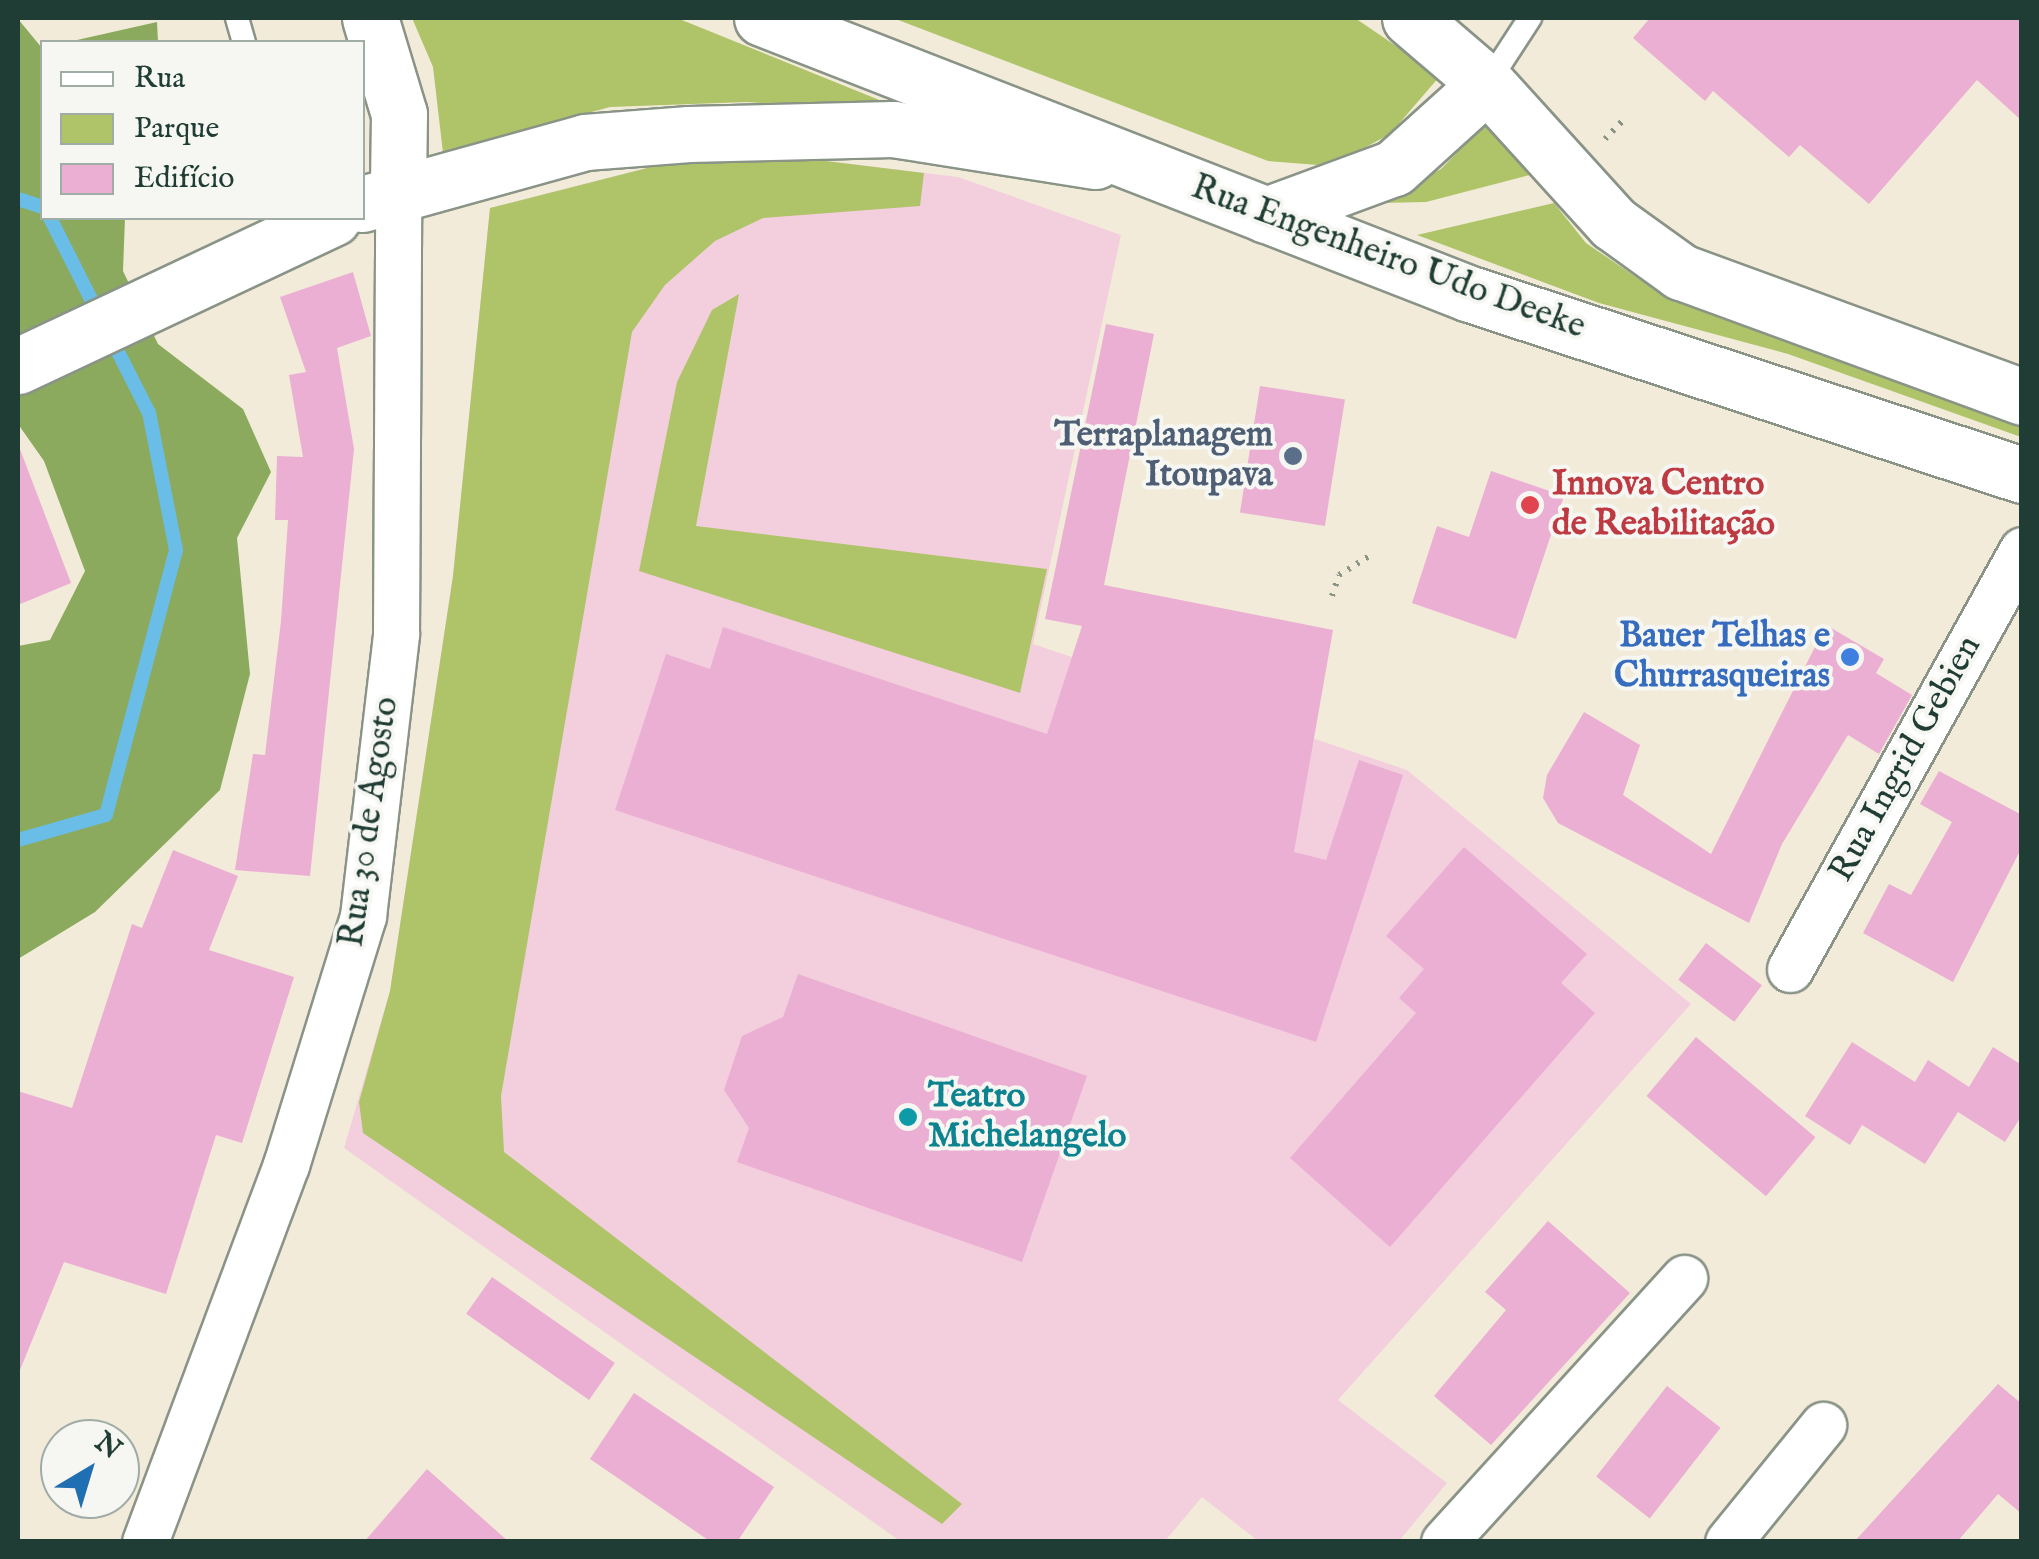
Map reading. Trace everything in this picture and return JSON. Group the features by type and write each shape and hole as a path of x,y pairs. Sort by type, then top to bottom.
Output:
{"main road":[{"path":"370,18 399,114 380,195 585,142 790,129 893,129 1147,170"},
{"name":"Rua Engenheiro Udo Deeke","path":"762,18 846,35 1147,170 1470,294 2022,474"},
{"path":"1410,18 1486,84 1613,224 1682,272 2022,397"},
{"path":"1266,215 1394,168 1486,84"},
{"path":"18,366 144,308 311,222"}],"street":[{"name":"Rua 30 de Agosto","path":"145,1542 286,1165 363,916 396,634 380,195"},
{"name":"Rua Ingrid Gebien","path":"1790,969 2022,550"},
{"path":"1444,1542 1684,1278"},
{"path":"1728,1542 1823,1425"}],"lane":[{"path":"1486,84 1528,27 1543,18"}],"path":[{"path":"1592,152 1625,118"},
{"path":"1332,596 1339,575 1373,554"}],"shaded area":[{"path":"793,157 958,177 1121,235 1033,644 1407,770 1691,1004 1338,1400 1447,1483 1399,1541 1258,1541 1202,1497 1165,1541 900,1541 344,1148 390,991 453,576 490,208 655,166"}],"green space":[{"path":"412,18 677,18 914,114 747,102 610,107 443,153 433,67"},
{"path":"893,18 1355,18 1440,76 1390,134 1355,153 1318,165 1268,161"},
{"path":"18,19 40,46 40,220 125,220 123,271 158,344 243,409 271,472 237,538 250,674 220,790 95,912 18,959 18,646 50,640 85,571 44,461 18,424"},
{"path":"157,22 158,40 77,40"},
{"path":"1493,116 1541,172 1426,202 1380,203 1441,169"},
{"path":"793,157 924,173 920,206 763,218 715,241 665,285 632,332 501,1096 504,1152 962,1504 942,1524 363,1133 359,1102 390,991 453,576 490,208 655,166"},
{"path":"1554,203 1586,243 1664,296 2021,421 2021,437 1788,354 1599,303 1417,235"},
{"path":"739,294 696,526 1047,569 1020,693 639,571 677,382 712,310"}],"building":[{"path":"1650,18 2022,18 2022,121 1977,80 1869,204 1800,145 1789,157 1713,91 1705,101 1633,38"},
{"path":"353,272 371,336 337,348 354,449 310,876 235,870 253,754 265,755 281,621 288,520 275,520 277,456 303,457 289,375 306,372 280,297"},
{"path":"1106,324 1154,334 1104,585 1333,630 1294,852 1326,860 1359,760 1403,775 1316,1042 615,810 666,654 710,669 723,627 1047,734 1082,626 1045,619"},
{"name":"Terraplanagem Itoupava","path":"1260,386 1345,399 1325,526 1240,512"},
{"path":"18,444 71,583 18,605"},
{"path":"1491,471 1564,496 1516,639 1412,603 1437,526 1469,537"},
{"path":"1826,625 1884,659 1876,673 1912,695 1879,754 1848,735 1782,844 1749,923 1558,823 1543,798 1547,775 1584,712 1640,745 1623,795 1711,854"},
{"path":"1939,771 2022,815 2022,847 1953,982 1863,933 1889,884 1911,895 1952,822 1920,804"},
{"path":"1464,847 1587,954 1561,983 1595,1013 1390,1247 1290,1158 1416,1013 1399,998 1424,969 1386,936"},
{"path":"173,850 238,876 209,950 294,977 242,1143 216,1135 166,1294 64,1262 18,1375 18,1091 72,1108 132,924 142,928"},
{"path":"1706,943 1762,985 1734,1022 1678,980"},
{"name":"Teatro Michelangelo","path":"798,974 1087,1076 1022,1262 737,1162 749,1128 724,1090 742,1036 783,1017"},
{"path":"1696,1037 1816,1137 1766,1196 1647,1096"},
{"path":"1852,1042 1915,1082 1928,1060 1969,1087 1993,1047 2022,1065 2022,1115 2005,1142 1958,1112 1925,1164 1862,1125 1850,1145 1805,1116"},
{"path":"1548,1221 1630,1293 1491,1445 1434,1396 1506,1310 1485,1292"},
{"path":"492,1277 615,1363 589,1400 466,1314"},
{"path":"1998,1384 2022,1404 2022,1514 1998,1494 1957,1542 1854,1542"},
{"path":"1667,1386 1721,1428 1650,1518 1596,1477"},
{"path":"634,1393 774,1487 737,1542 711,1542 590,1459"},
{"path":"427,1469 509,1542 364,1542"}],"waterway":[{"path":"18,199 40,206"},
{"path":"51,220 99,315"},
{"path":"18,840 106,815 176,550 149,413 109,334"}],"place":[{"name":"Terraplanagem Itoupava","path":"1293,456"},
{"name":"Innova Centro de Reabilitação","path":"1530,505"},
{"name":"Bauer Telhas e Churrasqueiras","path":"1850,657"},
{"name":"Teatro Michelangelo","path":"908,1117"}]}
